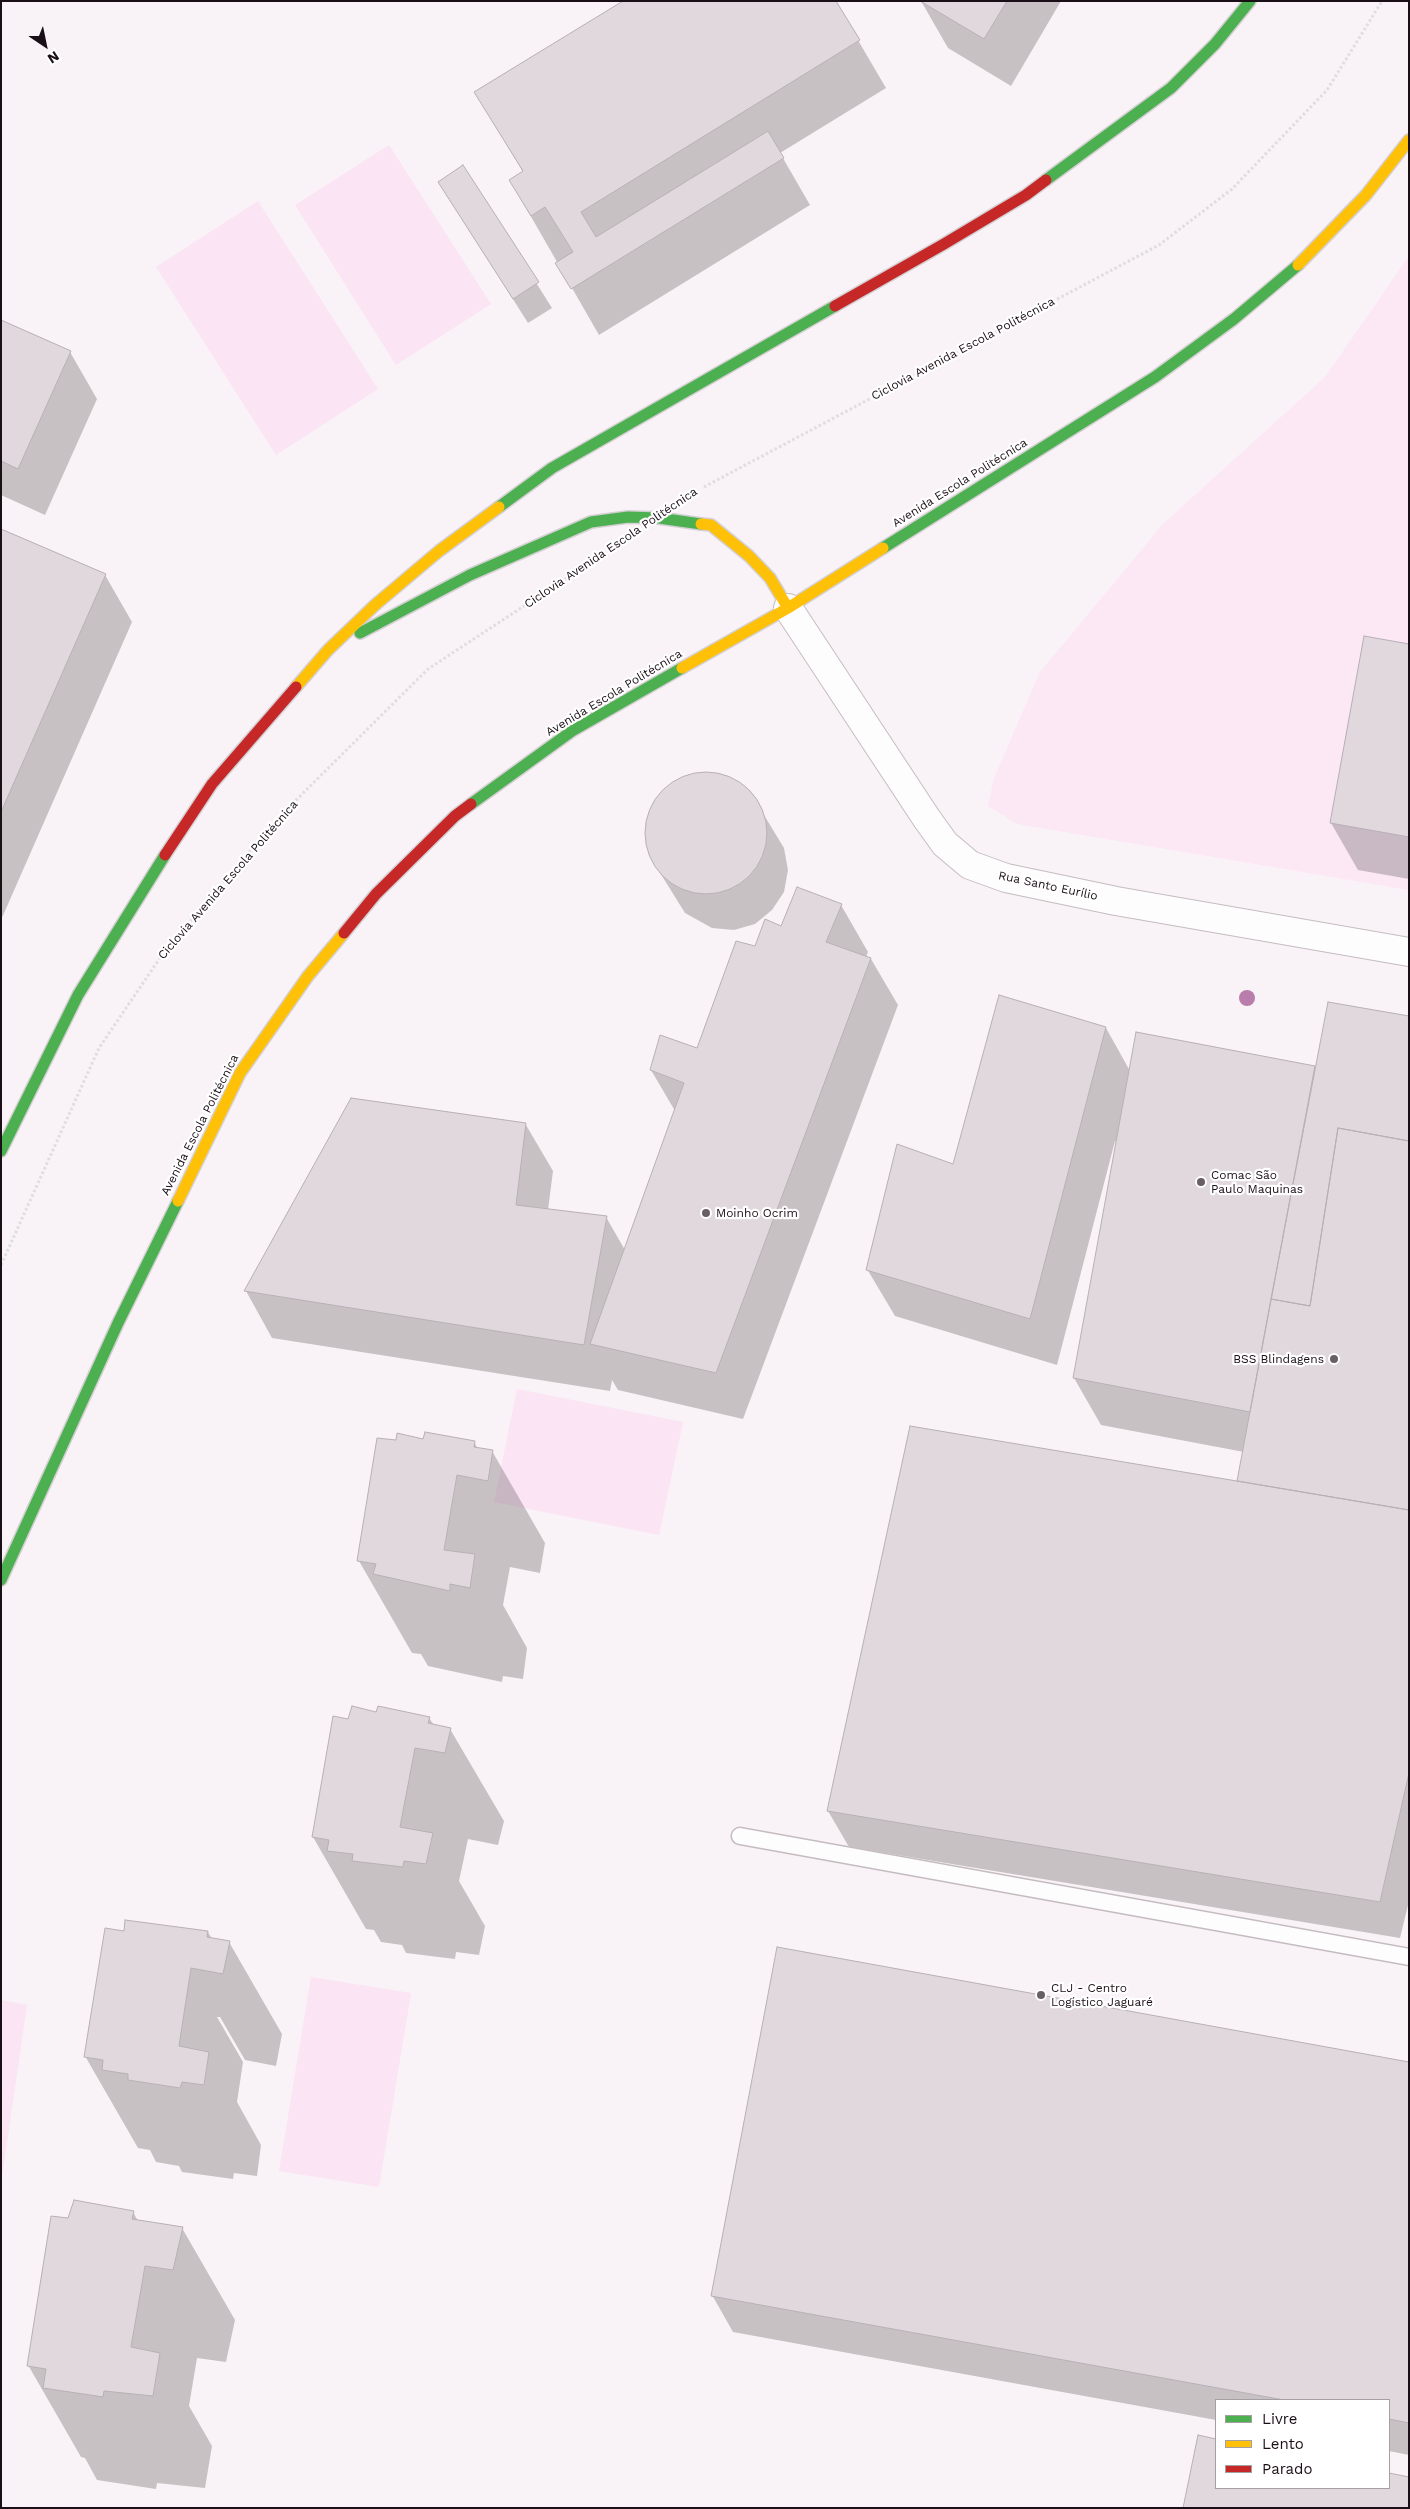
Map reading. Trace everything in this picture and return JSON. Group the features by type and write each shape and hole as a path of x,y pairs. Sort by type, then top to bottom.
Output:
{"highway":[{"path":"1,1151 78,995 141,890 212,784 328,650 375,605 439,551 552,468 944,244 1026,195 1171,88 1215,44 1250,1"},
{"name":"Avenida Escola Politécnica","path":"1,1580 166,1222 240,1074 308,976 376,894 455,816 572,731 788,608 1155,377 1234,319 1304,259 1366,194 1409,140"},
{"path":"328,650 470,575 591,522 628,517 659,518 711,525 749,556 770,578 788,608"}],"street":[{"name":"Rua Santo Eurílio","path":"788,608 927,819 945,844 970,865 1006,878 1107,899 1409,952"}],"lane":[{"path":"740,1836 1409,1956"}],"path":[{"name":"Ciclovia Avenida Escola Politécnica","path":"659,518 692,493 1159,245 1232,189 1327,90 1382,1"},
{"name":"Ciclovia Avenida Escola Politécnica","path":"1,1265 99,1048 168,947 277,819 428,669 588,564"}],"shaded area":[{"path":"389,145 491,304 396,365 295,205"},
{"path":"258,201 378,389 276,455 156,267"},
{"path":"1409,256 1409,890 1017,824 988,806 994,778 1040,672 1163,524 1325,377"},
{"path":"517,1389 683,1422 659,1535 494,1502"},
{"path":"311,1977 411,1993 379,2187 279,2171"},
{"path":"1,2000 27,2005 1,2184"}],"building":[{"path":"623,1 836,1 860,40 581,212 596,237 768,131 784,158 571,289 555,263 573,252 545,207 531,216 509,180 523,171 474,92"},
{"path":"920,1 1007,1 984,39"},
{"path":"463,165 539,282 513,299 438,182"},
{"path":"1,320 71,351 18,469 1,461"},
{"path":"1,529 106,574 1,812"},
{"path":"1364,636 1409,644 1409,837 1330,823"},
{"path":"706,772 729,776 749,790 763,810 767,833 763,856 749,876 729,890 706,894 683,890 663,876 649,856 645,833 649,810 663,790 683,776"},
{"name":"Moinho Ocrim","path":"797,887 842,904 826,942 871,958 716,1373 590,1344 684,1083 650,1070 660,1035 697,1048 736,941 755,946 765,919 781,926"},
{"path":"999,995 1106,1027 1030,1319 866,1270 897,1144 953,1164"},
{"path":"1328,1002 1409,1016 1409,1141 1338,1128 1310,1306 1271,1299"},
{"name":"Comac São Paulo Maquinas","path":"1136,1032 1315,1066 1250,1412 1073,1378"},
{"path":"351,1098 526,1123 516,1205 607,1216 584,1345 244,1291"},
{"name":"BSS Blindagens","path":"1338,1128 1409,1141 1409,1510 1237,1481 1271,1299 1310,1306"},
{"path":"910,1426 1409,1510 1409,1773 1380,1902 827,1811"},
{"path":"425,1432 475,1441 474,1447 493,1450 488,1481 457,1475 444,1550 475,1554 470,1588 450,1584 450,1591 373,1574 376,1564 357,1561 377,1438 396,1440 397,1433 423,1439"},
{"path":"352,1706 376,1712 378,1706 430,1717 428,1723 451,1728 445,1753 415,1748 400,1827 433,1833 426,1864 404,1861 403,1867 352,1861 353,1854 327,1851 329,1840 312,1837 333,1716 348,1719"},
{"path":"125,1920 208,1931 207,1937 230,1941 223,1974 191,1968 179,2046 209,2052 204,2085 182,2082 180,2088 128,2080 128,2074 102,2070 103,2060 84,2057 105,1928 124,1931"},
{"path":"777,1947 1409,2062 1409,2423 1390,2419 1390,2399 1278,2399 711,2296"},
{"path":"74,2200 134,2211 132,2219 183,2227 173,2270 145,2266 131,2347 160,2353 153,2396 104,2391 103,2397 43,2388 46,2369 27,2366 51,2216 68,2218"},
{"path":"1198,2435 1215,2439 1215,2489 1390,2489 1390,2473 1409,2477 1409,2508 1183,2508"}],"traffic: fast":[{"path":"1046,180 1171,88 1215,44 1250,1"},
{"path":"883,548 1155,377 1234,319 1298,265"},
{"path":"499,507 552,468 835,306"},
{"path":"360,633 470,575 591,522 628,517 659,518 701,524"},
{"path":"471,804 572,731 682,668"},
{"path":"1,1151 78,995 165,855"},
{"path":"1,1580 118,1323 178,1201"}],"traffic: slow":[{"path":"1298,265 1366,195 1409,140"},
{"path":"296,687 328,650 375,605 439,551 499,507"},
{"path":"701,524 711,525 749,556 770,578 788,608"},
{"path":"682,668 788,608 883,548"},
{"path":"178,1201 240,1073 308,976 344,933"}],"traffic: jam":[{"path":"835,306 944,244 1026,195 1046,180"},
{"path":"165,855 212,784 296,687"},
{"path":"344,933 376,894 455,816 471,804"}],"place":[{"name":"Comac São Paulo Maquinas","path":"1201,1182"},
{"name":"Moinho Ocrim","path":"706,1213"},
{"name":"BSS Blindagens","path":"1334,1359"},
{"name":"CLJ - Centro Logístico Jaguaré","path":"1041,1995"}]}
